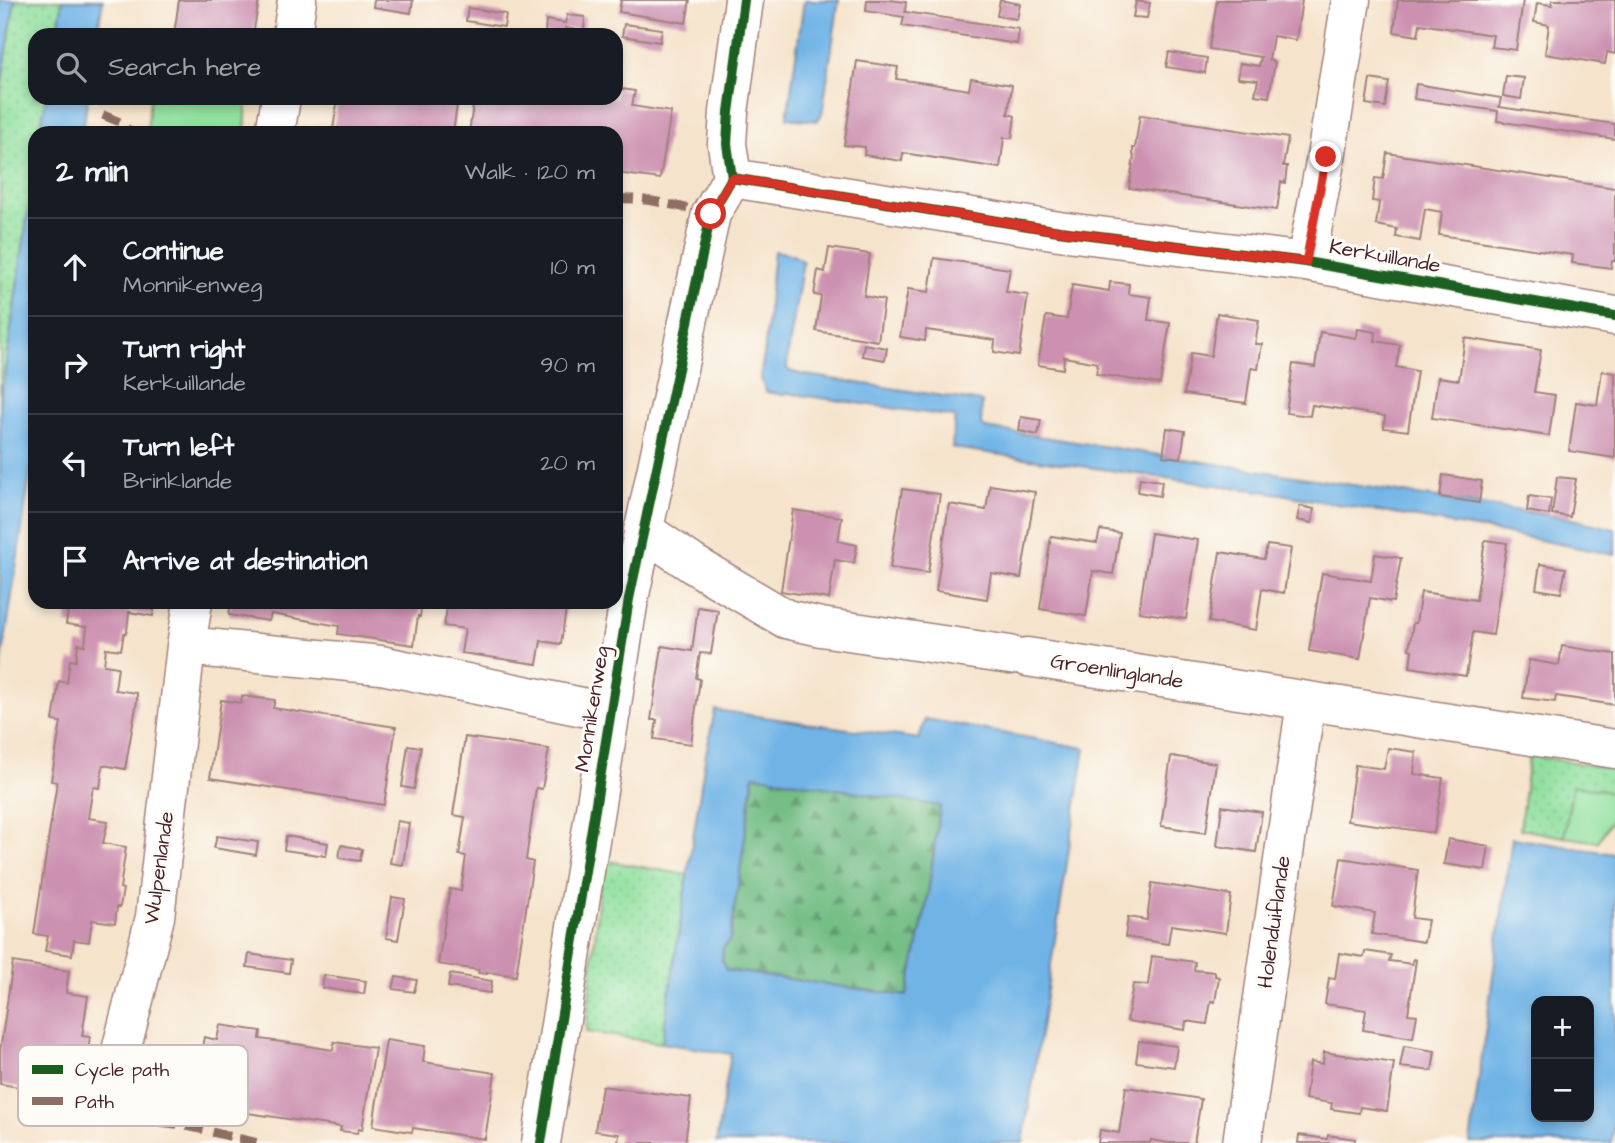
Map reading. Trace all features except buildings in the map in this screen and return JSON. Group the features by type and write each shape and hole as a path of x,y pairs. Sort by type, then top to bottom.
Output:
{"street":[{"path":"293,28 297,0"},
{"path":"732,178 727,144 729,111 744,0"},
{"path":"1306,262 1351,0"},
{"path":"276,126 280,105"},
{"name":"Kerkuillande","path":"732,178 1059,231 1306,262 1615,316"},
{"name":"Monnikenweg","path":"541,1143 629,599 711,214 732,178"},
{"name":"Groenlinglande","path":"643,530 693,564 786,619 821,627 1615,749"},
{"name":"Wulpenlande","path":"122,1045 155,917 192,609"},
{"path":"186,646 381,666 611,713"},
{"name":"Holenduiflande","path":"1242,1143 1306,702"}],"green space":[{"path":"15,0 63,0 58,28 28,28 28,105 45,105 41,126 28,126 28,213 0,403 0,94"},
{"path":"149,105 247,105 245,126 148,126"},
{"path":"1529,755 1615,769 1615,793 1573,786 1564,837 1520,829"},
{"path":"754,775 940,806 927,902 907,996 726,970 722,960 723,947 730,940"},
{"path":"1573,785 1615,793 1615,815 1598,842 1564,837"},
{"path":"602,860 688,875 662,1043 586,1032"}],"water":[{"path":"0,0 15,0 0,94"},
{"path":"63,0 103,0 98,28 58,28"},
{"path":"804,0 839,0 822,114 817,121 787,118"},
{"path":"45,105 87,105 83,126 41,126"},
{"path":"28,213 28,489 0,674 0,403"},
{"path":"774,251 793,255 803,262 788,353 789,371 982,402 981,425 985,428 1572,519 1615,529 1615,555 1272,493 952,448 955,417 766,392 760,376"},
{"path":"715,710 919,739 925,719 1085,748 1023,1143 716,1143 731,1054 662,1043 705,759","holes":["754,775 940,806 927,902 907,996 726,970 722,960 723,948 730,940"]},
{"path":"1512,838 1615,854 1615,1117 1611,1143 1470,1143"}],"marked path":[{"path":"103,115 124,126"},
{"path":"623,199 652,201 711,214"},
{"path":"187,1126 258,1143"}],"cycle path":[{"path":"541,1143 629,599 711,214 732,178 727,144 729,112 744,0"},
{"path":"732,178 1059,231 1306,262 1615,316"}],"route":[{"path":"711,214 732,178 1059,231 1306,262 1326,157"}]}
